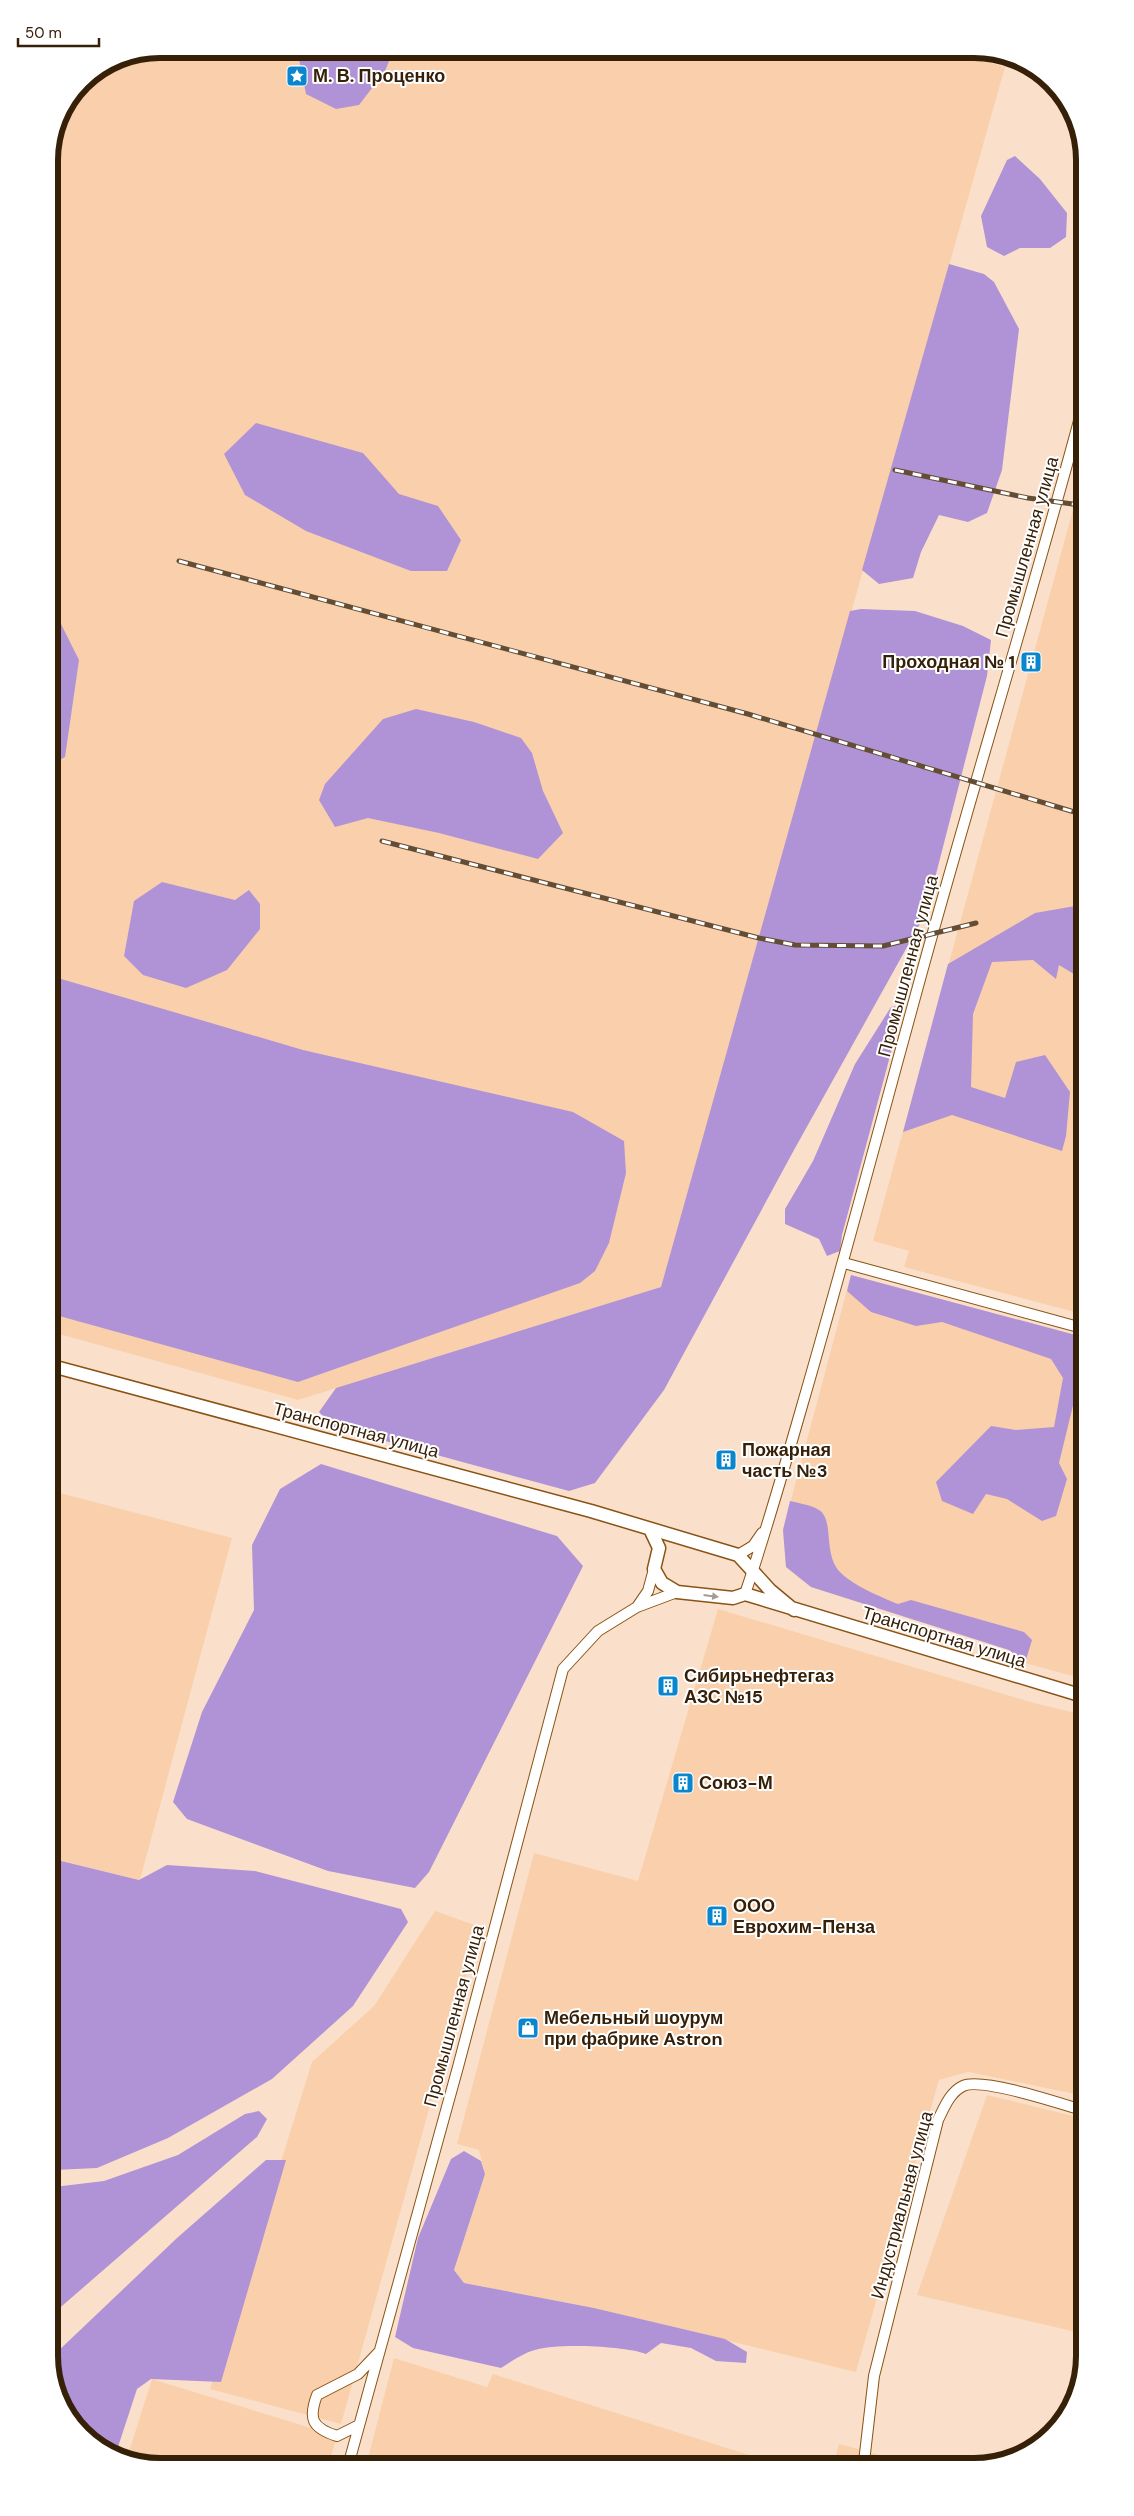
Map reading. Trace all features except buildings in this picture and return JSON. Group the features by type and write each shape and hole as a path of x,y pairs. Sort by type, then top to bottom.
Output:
{"street":[{"name":"Промышленная улица","path":"745,1594 769,1524 844,1263 925,960 994,716 1048,540 1076,432"},
{"path":"844,1263 1076,1326"},
{"name":"Транспортная улица","path":"58,1368 650,1529 738,1555"},
{"path":"769,1524 753,1546 738,1555 770,1590 794,1610"},
{"path":"637,1607 648,1590 659,1548 650,1529"},
{"path":"659,1548 677,1537"},
{"path":"654,1569 662,1583 677,1592 733,1598 745,1594"},
{"name":"Промышленная улица","path":"350,2458 563,1669 598,1631 637,1607 677,1592"},
{"name":"Транспортная улица","path":"745,1594 1076,1694"},
{"name":"Индустриальная улица","path":"864,2458 874,2376 938,2120 947,2100 963,2086 983,2083 1076,2109"},
{"path":"359,2425 337,2436 322,2431 314,2422 311,2412 317,2395 358,2374 380,2352"}],"shaded area":[{"path":"153,58 973,58 1005,67 661,1287 298,1400 58,1334 58,146 65,120 71,108 87,87 114,68 140,59"},
{"path":"299,58 390,58 385,71 359,105 336,109 306,94"},
{"path":"1015,156 1040,179 1067,213 1066,237 1050,248 1020,248 1004,256 987,247 981,216 1007,160"},
{"path":"949,264 984,274 994,282 1019,329 1002,470 987,513 968,522 939,515 921,552 913,578 879,584 862,570"},
{"path":"256,423 363,453 399,494 438,506 461,540 447,571 411,571 306,531 245,495 224,454"},
{"path":"1076,499 1076,1312 904,1267 909,1251 873,1241"},
{"path":"861,609 915,611 963,626 991,640 987,676 926,913 794,1150 664,1390 595,1483 569,1491 334,1427 319,1412 336,1388 661,1287 850,611"},
{"path":"58,618 79,660 65,757 58,761"},
{"path":"416,709 474,722 521,738 532,753 543,791 563,833 538,859 439,833 368,818 335,827 319,800 325,784 383,719"},
{"path":"162,882 235,900 249,890 260,904 260,929 227,970 186,988 143,975 124,956 134,901"},
{"path":"1076,906 1076,975 1059,965 1056,979 1033,960 992,962 973,1014 971,1087 1005,1098 1016,1062 1045,1055 1070,1092 1066,1136 1062,1151 952,1115 903,1132 948,964 1035,913"},
{"path":"58,978 303,1050 573,1112 624,1141 626,1173 609,1243 595,1271 580,1283 298,1382 58,1316"},
{"path":"898,1006 900,1019 842,1235 840,1251 827,1256 819,1239 785,1224 785,1209 813,1161 855,1064 891,1007"},
{"path":"851,1275 1076,1335 1076,1677 1025,1663 1009,1650 811,1587 786,1567 783,1530"},
{"path":"851,1275 1076,1335 1076,1393 1059,1463 1067,1479 1056,1516 1042,1521 1007,1499 986,1494 973,1514 942,1501 936,1482 991,1426 1016,1430 1054,1427 1063,1378 1051,1359 942,1322 916,1326 871,1312 847,1291"},
{"path":"321,1464 557,1536 583,1566 429,1872 415,1888 328,1871 187,1819 173,1802 202,1712 254,1610 252,1545 280,1489"},
{"path":"58,1493 232,1538 140,1880 58,1860"},
{"path":"790,1501 813,1507 824,1515 835,1566 846,1578 868,1591 898,1604 911,1600 1024,1632 1032,1640 1025,1663 1009,1650 811,1587 786,1567 783,1530"},
{"path":"718,1609 1034,1703 1076,1713 1076,2094 968,2072 939,2080 856,2372 594,2308 464,2283 454,2270 485,2174 479,2150 457,2144 534,1853 638,1881"},
{"path":"58,1860 139,1880 167,1865 255,1871 401,1909 408,1922 353,2006 272,2079 168,2138 97,2168 58,2170"},
{"path":"435,1911 480,1927 341,2424 210,2389 312,2062 374,2006"},
{"path":"987,2095 1076,2117 1076,2332 917,2295"},
{"path":"259,2111 267,2119 257,2137 58,2309 58,2187 104,2181 178,2155 245,2114"},
{"path":"464,2151 481,2161 485,2174 454,2270 464,2283 594,2308 725,2339 747,2352 746,2363 716,2361 691,2348 661,2343 646,2354 607,2347 574,2346 545,2348 526,2353 501,2368 413,2348 395,2337 418,2238 451,2159"},
{"path":"266,2160 286,2160 221,2382 151,2379 137,2389 117,2450 87,2429 68,2402 59,2376 58,2351 177,2238"},
{"path":"394,2358 487,2387 493,2374 758,2458 368,2458"},
{"path":"152,2379 337,2436 330,2458 153,2458 128,2454"},
{"path":"839,2444 891,2458 835,2458"}],"railway":[{"path":"895,470 1028,498 1076,504"},
{"path":"179,561 748,714 1076,812"},
{"path":"382,841 759,938 795,945 883,946 976,923"}],"place":[{"name":"М. В. Проценко","path":"297,76"},
{"name":"Проходная № 1","path":"1031,662"},
{"name":"Пожарная часть №3","path":"726,1460"},
{"name":"Сибирьнефтегаз АЗС №15","path":"668,1686"},
{"name":"Союз-М","path":"683,1783"},
{"name":"ООО Еврохим-Пенза","path":"717,1916"},
{"name":"Мебельный шоурум при фабрике Astron","path":"528,2028"}]}
